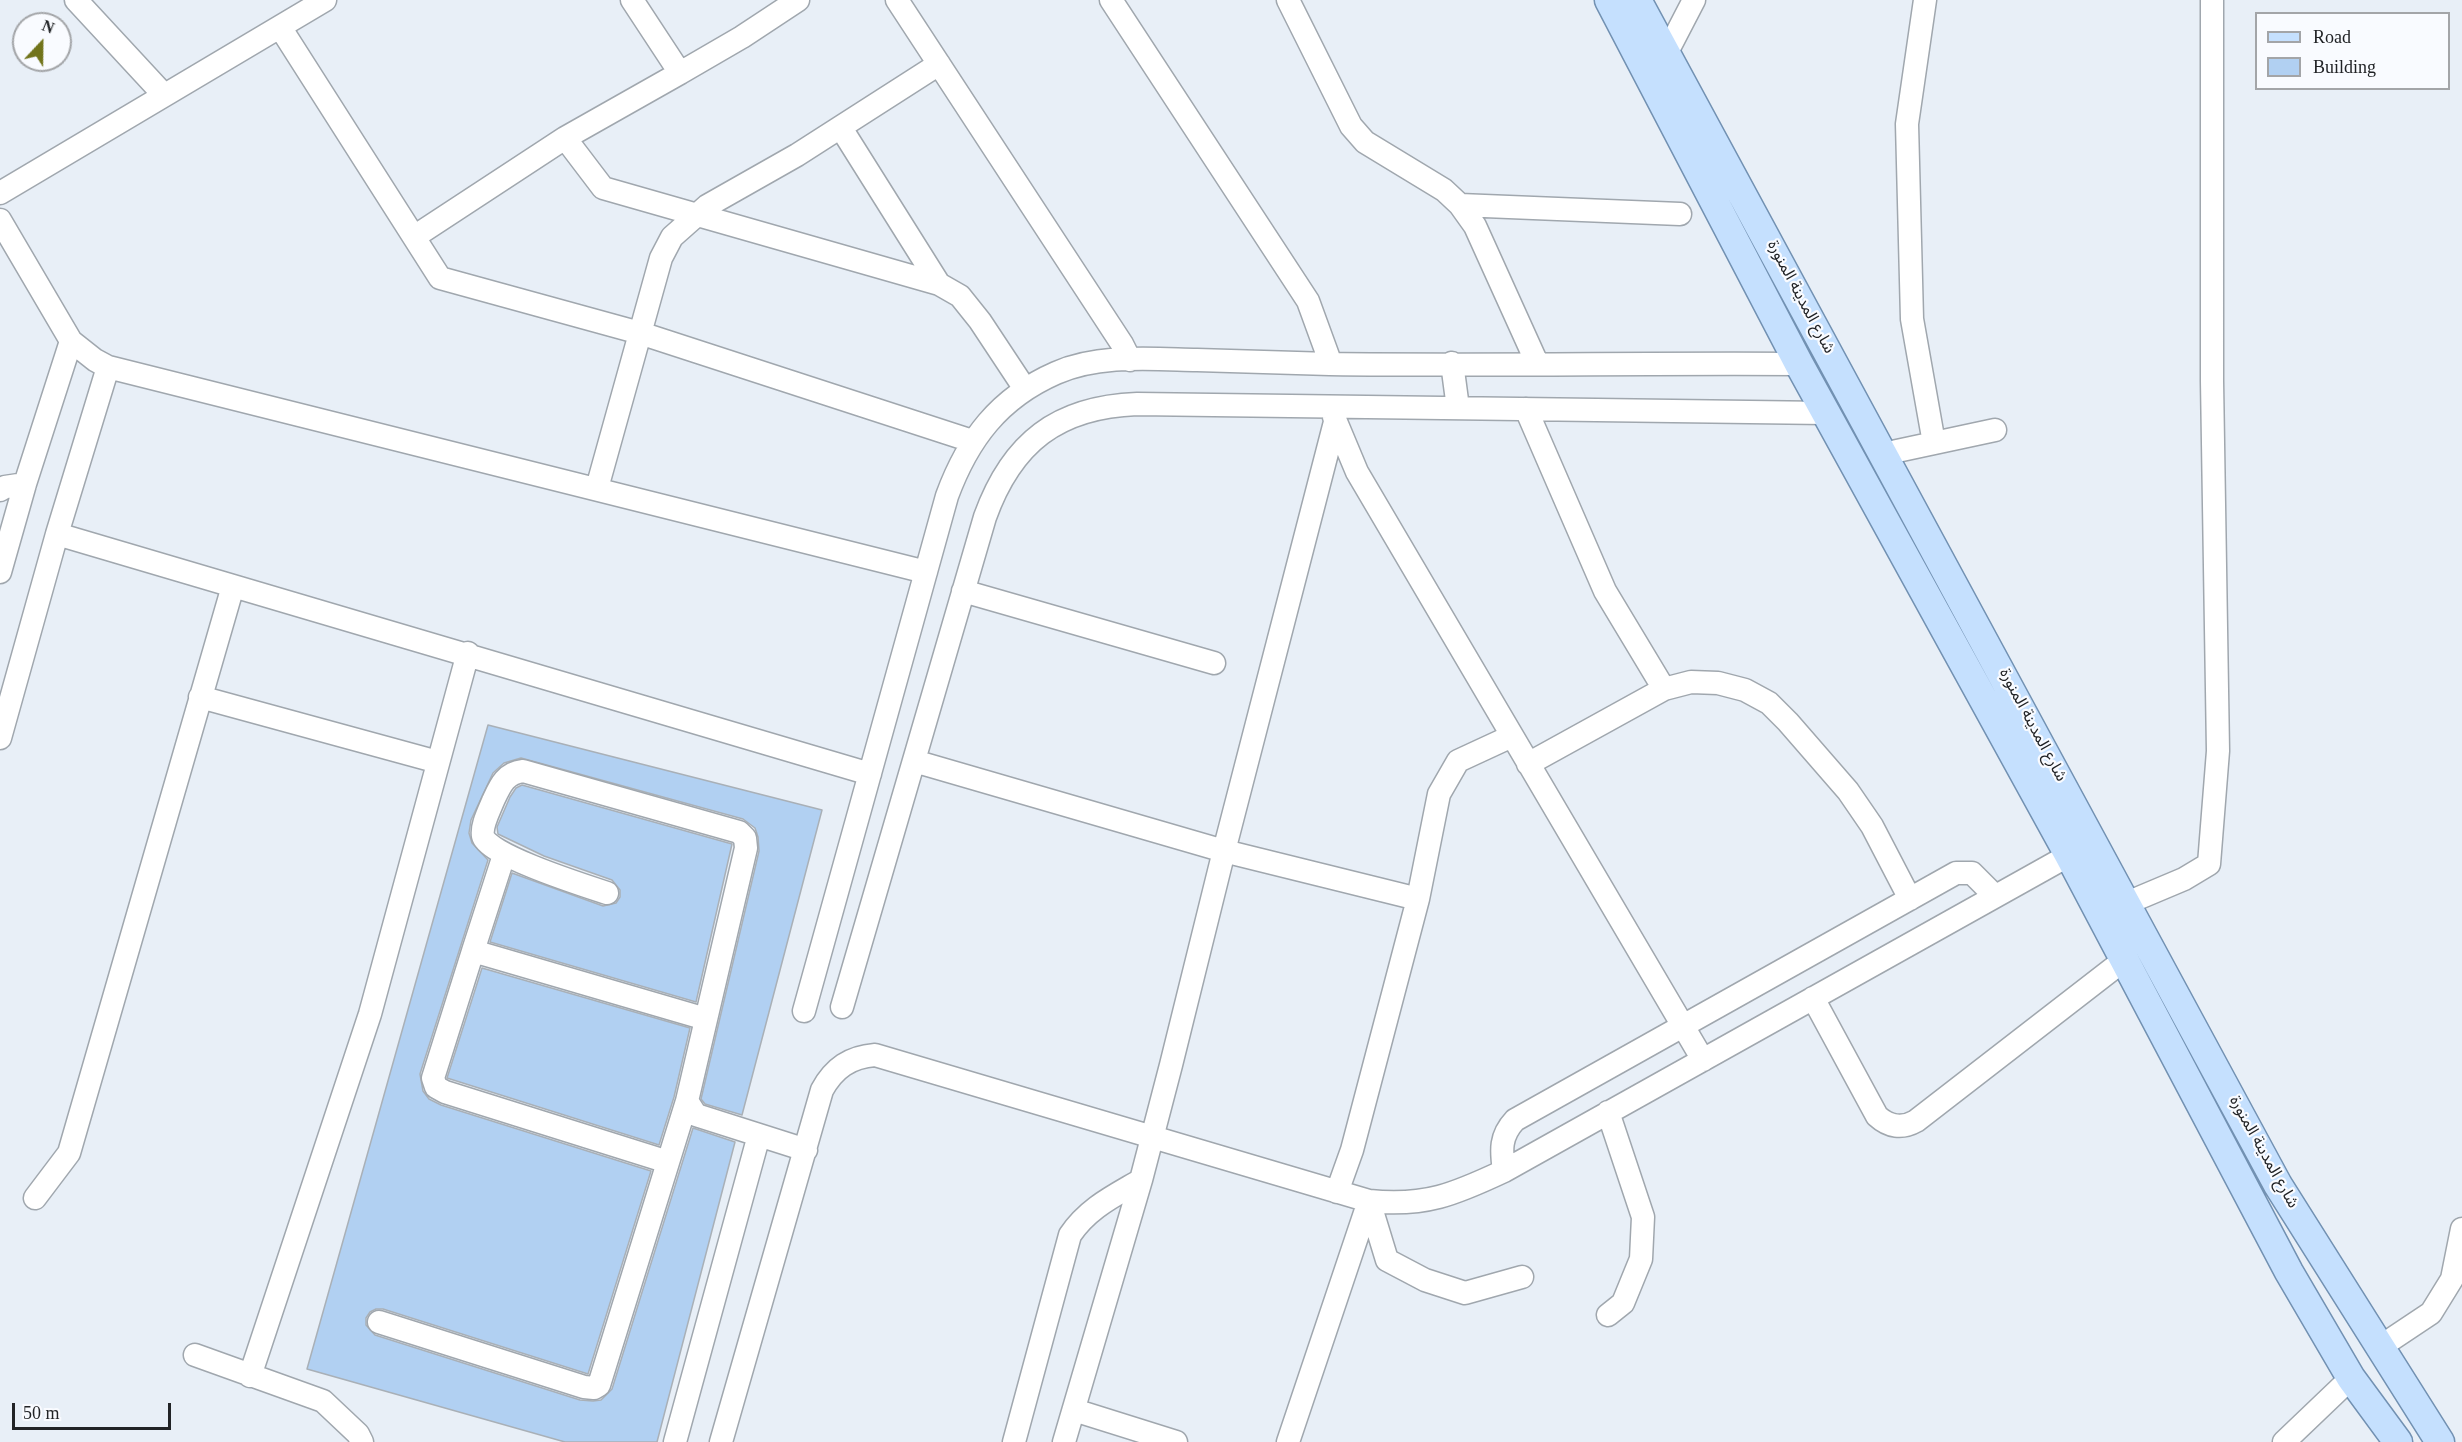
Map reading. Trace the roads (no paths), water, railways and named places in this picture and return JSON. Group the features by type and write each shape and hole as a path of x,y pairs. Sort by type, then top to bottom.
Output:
{"main road":[{"name":"شارع المدينة المنورة","path":"1609,0 1826,413 2082,849 2127,903 2278,1185 2440,1442"},
{"name":"شارع المدينة المنورة","path":"1637,0 1883,454 2082,849 2124,960 2289,1272 2351,1377 2398,1442"},
{"path":"1750,269 1777,258"}],"street":[{"path":"76,0 164,95"},
{"path":"0,193 325,0"},
{"path":"632,0 680,73"},
{"path":"414,237 565,138 742,37 798,0"},
{"path":"897,0 1122,344 1130,360"},
{"path":"1111,0 1308,301 1331,364"},
{"path":"1288,0 1351,126 1365,142 1444,189 1460,205 1475,226 1537,363"},
{"path":"1666,54 1694,0"},
{"path":"1925,0 1908,135 1911,319 1934,443"},
{"path":"2127,903 2184,879 2209,864 2218,752 2212,381 2212,0"},
{"path":"280,27 440,278 640,333 972,441"},
{"path":"597,488 661,258 672,237 707,206 797,155 939,64"},
{"path":"841,128 939,284"},
{"path":"565,138 603,188 939,284 960,296 1025,389"},
{"path":"1460,205 1680,214"},
{"path":"0,220 71,341 108,367 926,572"},
{"path":"0,572 25,484 71,341"},
{"path":"804,1011 957,468 972,441 996,412 1025,389 1058,372 1093,362 1130,360 1331,364 1799,364"},
{"path":"1452,363 1458,408"},
{"path":"0,738 57,534 108,367"},
{"path":"842,1007 993,493 1005,471 1025,447 1042,434 1077,413 1107,405 1137,404 1333,414 1458,408 1826,413"},
{"path":"1526,409 1601,582 1664,688"},
{"path":"1333,414 1357,472 1702,1060"},
{"path":"1064,1442 1152,1138 1333,414"},
{"path":"1883,454 1995,430"},
{"path":"0,490 25,484"},
{"path":"57,534 468,653 870,774"},
{"path":"35,1198 69,1153 233,586"},
{"path":"963,591 1214,663"},
{"path":"250,1376 370,1014 468,653"},
{"path":"1528,764 1664,688 1691,682 1718,682 1745,690 1769,703 1848,791 1872,826 1910,899"},
{"path":"201,697 438,762"},
{"path":"1337,1192 1353,1150 1418,899 1439,794 1458,761 1512,736"},
{"path":"914,761 1224,851 1418,899"},
{"path":"379,1322 584,1387 594,1388 598,1385 687,1101 746,849 745,838 739,832 523,771 514,772 504,779 488,812 482,834 484,840 504,855 606,893"},
{"path":"721,1442 822,1090 828,1080 844,1064 864,1056 875,1055 1369,1201 1392,1203 1443,1197 1504,1171 2082,849"},
{"path":"504,855 433,1078 436,1087 668,1162"},
{"path":"1504,1171 1501,1145 1508,1127 1515,1120 1956,873 1966,871 1976,876 1995,896"},
{"path":"473,951 706,1019"},
{"path":"1813,998 1877,1116 1890,1125 1904,1126 1916,1121 2124,960"},
{"path":"687,1101 696,1115 806,1150"},
{"path":"1608,1112 1643,1217 1641,1259 1623,1303 1608,1315"},
{"path":"675,1442 759,1135"},
{"path":"1014,1442 1070,1235 1094,1207 1141,1179"},
{"path":"1369,1201 1387,1260 1425,1280 1465,1293 1522,1277"},
{"path":"1288,1442 1369,1201"},
{"path":"2380,1347 2431,1313 2452,1279 2459,1260 2462,1229"},
{"path":"195,1355 323,1401 358,1434 362,1442"},
{"path":"2284,1442 2351,1377"},
{"path":"1074,1410 1176,1442"}]}
